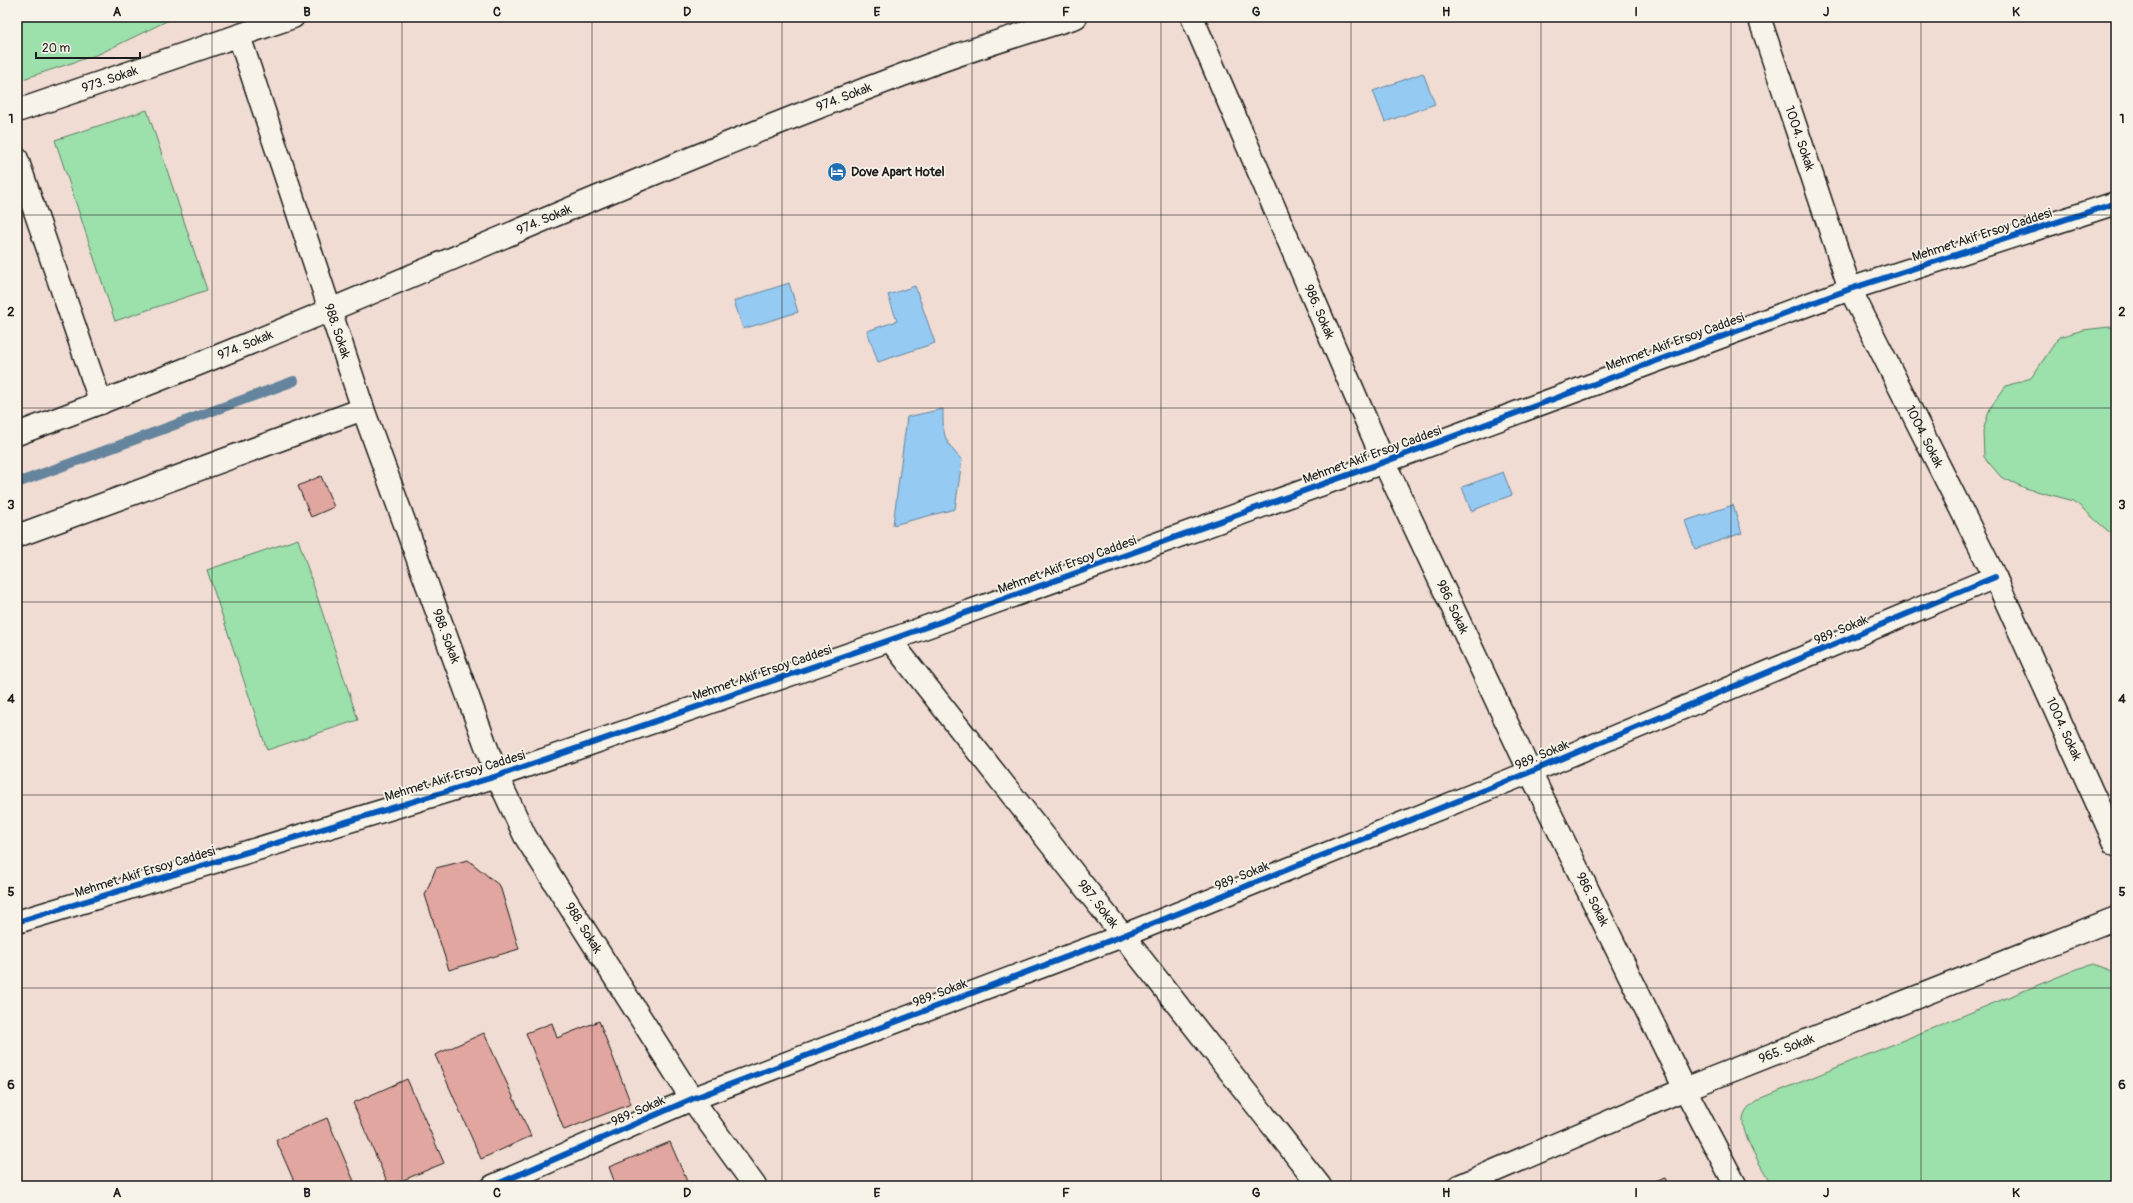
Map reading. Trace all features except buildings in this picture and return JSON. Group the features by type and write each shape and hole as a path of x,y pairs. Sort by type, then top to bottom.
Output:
{"street":[{"name":"973. Sokak","path":"17,111 293,17"},
{"name":"974. Sokak","path":"17,434 101,403 331,310 707,151 926,66 1076,17"},
{"name":"986. Sokak","path":"1192,17 1384,462 1530,772 1685,1089 1736,1186"},
{"name":"1004. Sokak","path":"1760,17 1850,289 1995,577 2116,845"},
{"name":"988. Sokak","path":"239,36 363,409 497,776 525,836 692,1099 755,1186"},
{"path":"17,159 101,403"},
{"name":"Mehmet Akif Ersoy Caddesi","path":"17,922 497,776 890,640 1384,462 1850,289 2116,203"},
{"path":"17,536 363,409"},
{"name":"989. Sokak","path":"493,1186 692,1099 1122,936 1530,772 1995,577"},
{"name":"987. Sokak","path":"890,640 1320,1186"},
{"name":"965. Sokak","path":"1459,1186 1685,1089 2116,918"}],"green space":[{"path":"17,17 175,17 99,54 17,81"},
{"path":"147,110 207,290 115,321 55,140"},
{"path":"2109,327 2116,328 2116,538 2074,501 2025,488 2001,477 1984,457 1983,431 1990,408 2006,386 2031,378 2059,337 2083,330"},
{"path":"298,539 358,720 267,750 207,570"},
{"path":"2094,964 2112,971 2116,975 2116,1186 1772,1186 1754,1154 1746,1136 1744,1127 1743,1120 1745,1113 1756,1102 1762,1098 2077,969"}],"water":[{"path":"1423,73 1435,104 1385,122 1373,91"},
{"path":"789,283 798,312 743,329 734,301"},
{"path":"915,286 935,343 878,362 867,331 897,321 888,295"},
{"path":"943,409 945,437 962,460 955,509 893,525 907,417"},
{"path":"1503,472 1512,495 1471,511 1462,487"},
{"path":"1733,505 1742,533 1695,549 1685,521"}],"waterway":[{"path":"17,483 294,381"}],"cycle path":[{"path":"17,922 497,776 890,640 1384,462 1850,289 2116,203"},
{"path":"493,1186 692,1099 1122,936 1530,772 1995,577"}],"place":[{"name":"Dove Apart Hotel","path":"837,172"}]}
